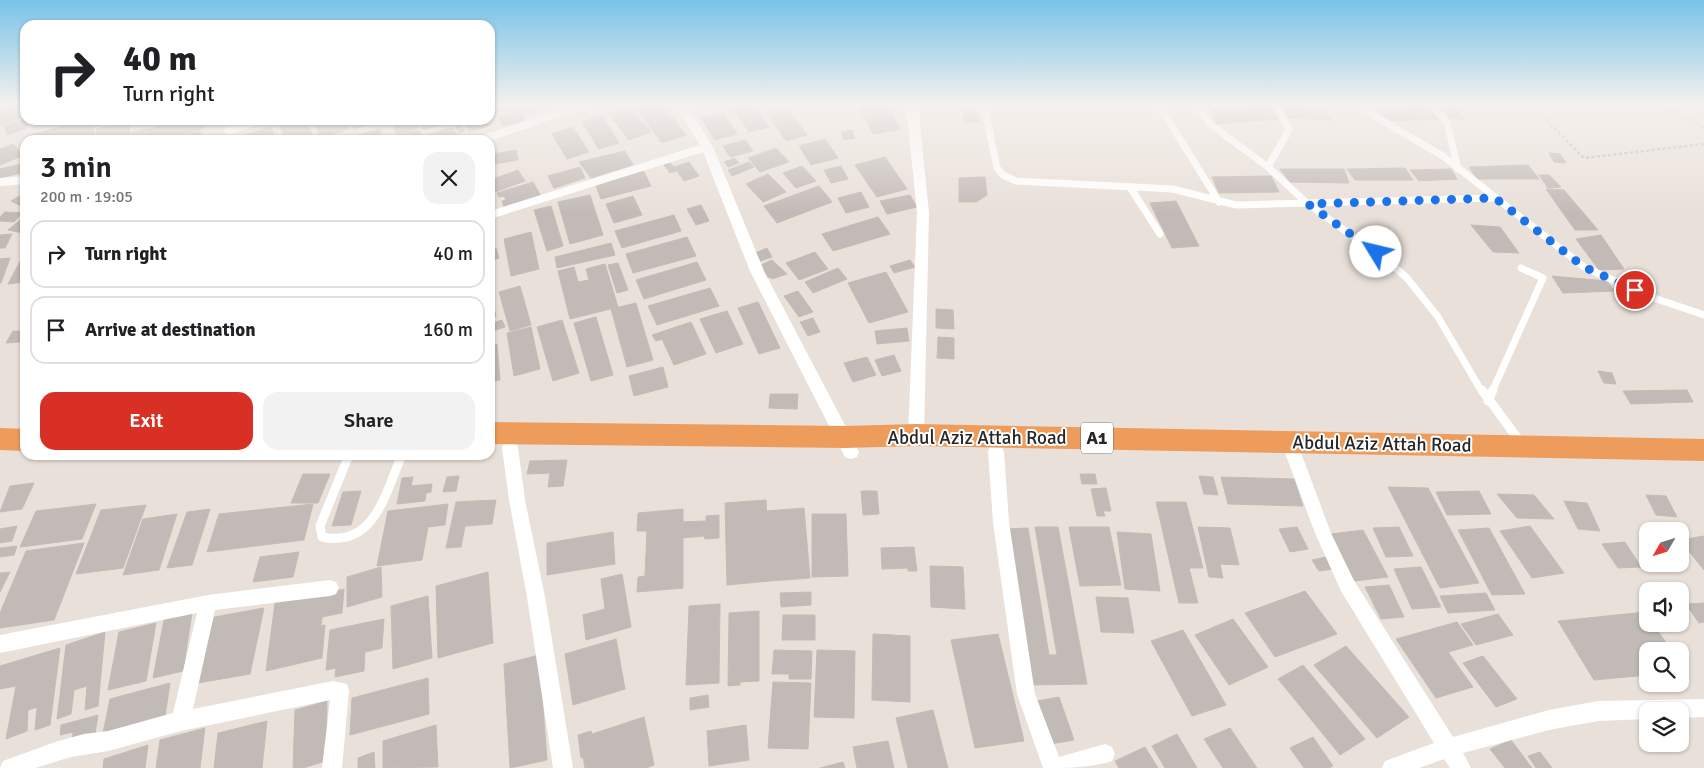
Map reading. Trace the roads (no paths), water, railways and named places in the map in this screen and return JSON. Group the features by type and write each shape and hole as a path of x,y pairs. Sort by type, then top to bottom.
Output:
{"highway":[{"path":"0,428 20,428"},
{"name":"Abdul Aziz Attah Road","path":"848,445 916,434 1519,450 1704,460"},
{"path":"0,439 20,440"},
{"name":"Abdul Aziz Attah Road","path":"497,443 848,445 996,452 1704,450"}],"street":[{"path":"703,141 757,271 848,445"},
{"path":"916,141 923,213 916,434"},
{"path":"495,213 707,147"},
{"path":"0,182 20,180"},
{"path":"497,443 517,500 536,597 563,768"},
{"path":"1292,450 1323,533 1347,585 1461,768"},
{"path":"996,452 1001,522 1026,694 1055,768 1105,754"},
{"path":"0,644 208,603 330,588"},
{"path":"181,721 208,603"},
{"path":"10,768 36,757 96,742 108,741 181,721 333,690 340,691 332,768"},
{"path":"1392,768 1447,748 1549,720 1598,711 1704,708"}],"lane":[{"path":"991,141 997,168 1003,175 1016,181 1173,189 1219,202 1236,204 1308,204 1495,198"},
{"path":"1181,141 1219,202"},
{"path":"1233,141 1268,167 1308,204 1391,264 1407,278 1438,316 1519,450"},
{"path":"1268,167 1283,141"},
{"path":"1416,141 1442,156 1584,267 1648,296 1704,315"},
{"path":"1451,141 1458,169"},
{"path":"1130,187 1160,234"},
{"path":"1488,401 1543,278 1522,268"},
{"path":"347,460 320,526 322,537 336,540 357,534 374,521 400,460"}]}
